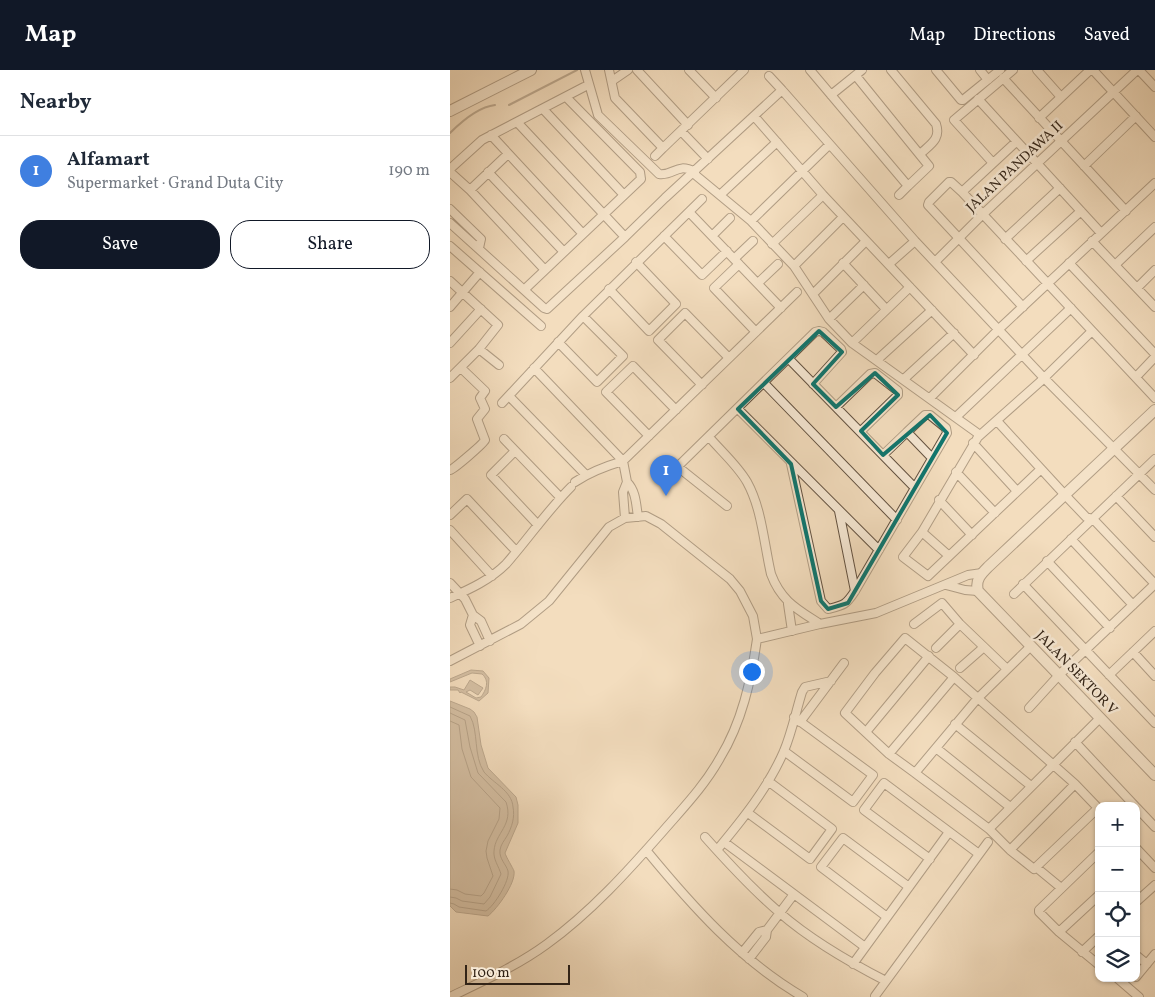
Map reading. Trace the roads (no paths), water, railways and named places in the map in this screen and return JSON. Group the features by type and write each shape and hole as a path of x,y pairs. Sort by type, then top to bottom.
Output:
{"street":[{"path":"450,111 532,70"},
{"path":"585,70 598,115 659,174 665,175 679,168 688,168 750,221 794,266 814,293 829,319 852,343 980,435"},
{"path":"609,70 617,100 663,148"},
{"path":"612,81 628,70"},
{"path":"637,70 688,125"},
{"path":"689,70 716,98"},
{"path":"811,70 908,186"},
{"path":"831,95 862,70"},
{"path":"892,70 936,124 937,138 920,154"},
{"path":"936,70 962,100 965,100 1000,70"},
{"path":"980,70 988,80"},
{"path":"993,163 954,122 955,119 1013,70"},
{"path":"1039,118 1092,70 1155,137"},
{"path":"1138,70 1155,87"},
{"name":"JALAN PANDAWA II","path":"935,262 982,214 1138,70"},
{"path":"655,156 742,71"},
{"path":"1042,71 1061,97"},
{"path":"769,76 915,241 1044,378 1155,490"},
{"path":"856,76 929,167 899,195"},
{"path":"1003,78 1126,211"},
{"path":"546,270 450,171 477,143 584,87"},
{"path":"450,223 544,308 548,309 782,90"},
{"path":"525,289 640,181 642,174 566,97"},
{"path":"978,99 1102,233"},
{"path":"543,109 624,195"},
{"path":"754,116 823,196 974,355"},
{"path":"1084,166 1136,116"},
{"path":"517,122 626,237"},
{"path":"681,131 708,160"},
{"path":"491,135 583,234"},
{"path":"720,195 777,142"},
{"path":"962,192 1016,142"},
{"path":"750,221 829,145"},
{"path":"470,190 508,154"},
{"path":"488,172 564,252"},
{"path":"1023,306 928,203 950,181 1155,398"},
{"path":"930,398 1047,283 1155,183"},
{"path":"1005,239 1060,188"},
{"path":"772,244 823,196"},
{"path":"502,403 609,289 702,199"},
{"path":"450,209 481,239 479,248"},
{"path":"1026,261 1081,211"},
{"path":"689,212 781,308"},
{"path":"794,266 843,217"},
{"path":"712,236 730,218"},
{"path":"1115,265 1155,226"},
{"path":"664,236 702,275 727,251"},
{"path":"753,241 714,288 756,332"},
{"path":"814,293 866,241"},
{"path":"889,264 915,241"},
{"path":"1092,241 1155,307"},
{"path":"450,246 541,326"},
{"path":"609,289 649,331 676,304 636,262"},
{"path":"843,263 886,309"},
{"path":"1069,263 1155,356 1136,377"},
{"path":"758,283 778,264"},
{"path":"1137,288 1155,270"},
{"path":"450,307 480,272"},
{"path":"450,281 498,325 450,378"},
{"path":"829,319 864,285"},
{"path":"852,343 910,287"},
{"path":"450,598 492,576 505,564 560,497 573,485 586,475 623,461 797,292"},
{"path":"956,417 1070,308"},
{"path":"450,343 481,309"},
{"path":"877,360 932,310"},
{"path":"702,384 658,340 685,313 729,358"},
{"path":"558,342 597,382 623,356 583,316"},
{"path":"663,481 815,332 819,331 823,332 842,348 841,354 813,384"},
{"path":"1041,469 928,576 904,557 922,532 973,443 1092,331"},
{"path":"904,379 954,333"},
{"path":"478,349 499,365"},
{"path":"789,359 916,488"},
{"path":"649,436 606,392 633,366 676,410"},
{"path":"450,470 485,440 477,419 485,409 480,398 485,391 460,368"},
{"path":"534,368 623,461 626,482 623,492 625,518"},
{"path":"836,407 870,374 875,373 898,391 898,395 861,432"},
{"path":"764,383 897,520"},
{"path":"509,396 586,475"},
{"path":"738,409 879,550"},
{"path":"946,585 978,591 977,581 982,573 1155,410"},
{"path":"791,464 821,601 828,609 848,603 947,433 946,428 930,415 925,415 883,455"},
{"path":"997,421 1086,517 1093,519 1155,584 1059,675 1029,708"},
{"path":"907,432 932,458"},
{"path":"709,437 748,483 757,509 774,583 788,604 820,624"},
{"path":"504,439 560,497"},
{"path":"973,443 1017,491"},
{"path":"515,451 491,475 538,525"},
{"path":"1014,594 1155,459"},
{"path":"678,467 727,506"},
{"path":"956,472 995,513"},
{"path":"626,482 632,487 638,517"},
{"path":"1116,496 1155,538"},
{"path":"450,515 467,499 516,551"},
{"path":"939,500 972,535"},
{"path":"839,511 855,591"},
{"path":"450,661 522,624 549,601 609,527 625,518 646,516 661,524 730,579 740,591 753,616 758,639 752,678 738,720 721,757 703,785 646,850 594,905 547,944 502,972 450,997"},
{"path":"450,530 492,576"},
{"path":"922,532 948,556"},
{"path":"1071,539 1133,606"},
{"path":"1047,561 1110,628"},
{"path":"758,639 876,613 968,576 982,573"},
{"path":"450,583 465,599 473,614 481,621 490,640"},
{"path":"1023,584 1155,722"},
{"name":"JALAN SEKTOR V","path":"978,591 1155,775"},
{"path":"914,624 940,602 1007,669"},
{"path":"788,604 792,631"},
{"path":"473,614 470,625 480,646"},
{"path":"936,648 960,624"},
{"path":"1109,675 1155,631"},
{"path":"1060,887 1037,868 1032,868 989,829 889,754 845,713 875,673 905,638 1056,761 1095,804"},
{"path":"915,773 977,698 1031,646"},
{"path":"960,668 984,647"},
{"path":"1133,652 1155,676"},
{"path":"866,732 929,656"},
{"path":"797,720 844,664"},
{"path":"889,754 954,677"},
{"path":"717,850 748,813 768,781 784,751 797,720 802,692 805,687 831,681"},
{"path":"989,829 1100,718"},
{"path":"784,751 853,802 873,775 797,720"},
{"path":"955,724 1031,786"},
{"path":"1075,742 1132,802"},
{"path":"936,748 1010,807"},
{"path":"748,813 810,859 832,829 768,781"},
{"path":"930,858 864,810 884,783 979,854"},
{"path":"1010,850 1075,784"},
{"path":"1140,810 1155,827"},
{"path":"1037,868 1095,812"},
{"path":"853,964 949,832"},
{"path":"705,837 780,914 815,940 886,982"},
{"path":"887,917 821,867 843,838 909,887"},
{"path":"724,842 865,947"},
{"path":"874,996 988,842"},
{"path":"646,850 703,917 746,956 803,997"},
{"path":"1140,851 1155,868"},
{"path":"1095,856 1060,887 1038,912 1095,962"},
{"path":"1140,898 1155,885"},
{"path":"746,956 766,937 767,930 794,894"},
{"path":"1059,932 1095,899"},
{"path":"1082,952 1098,937"},
{"path":"1140,973 1155,954"},
{"path":"1140,958 1147,964"},
{"path":"1122,982 1139,997"},
{"path":"1128,987 1132,982"}],"water":[{"path":"471,670 483,671 489,678 488,693 479,701 460,693 458,690 450,690 450,687 455,687 464,690 470,680 483,688 478,695 470,690 466,692 476,698 481,697 487,683 482,674 472,673 450,682 450,679"},
{"path":"450,701 474,712 477,717 481,745 488,768 516,797 518,805 518,823 505,853 514,871 514,876 505,895 488,916 456,912 450,906"}],"waterway":[{"path":"509,105 577,70"},
{"path":"450,133 476,112 495,105"}],"place":[{"name":"Alfamart","path":"666,496"}]}
